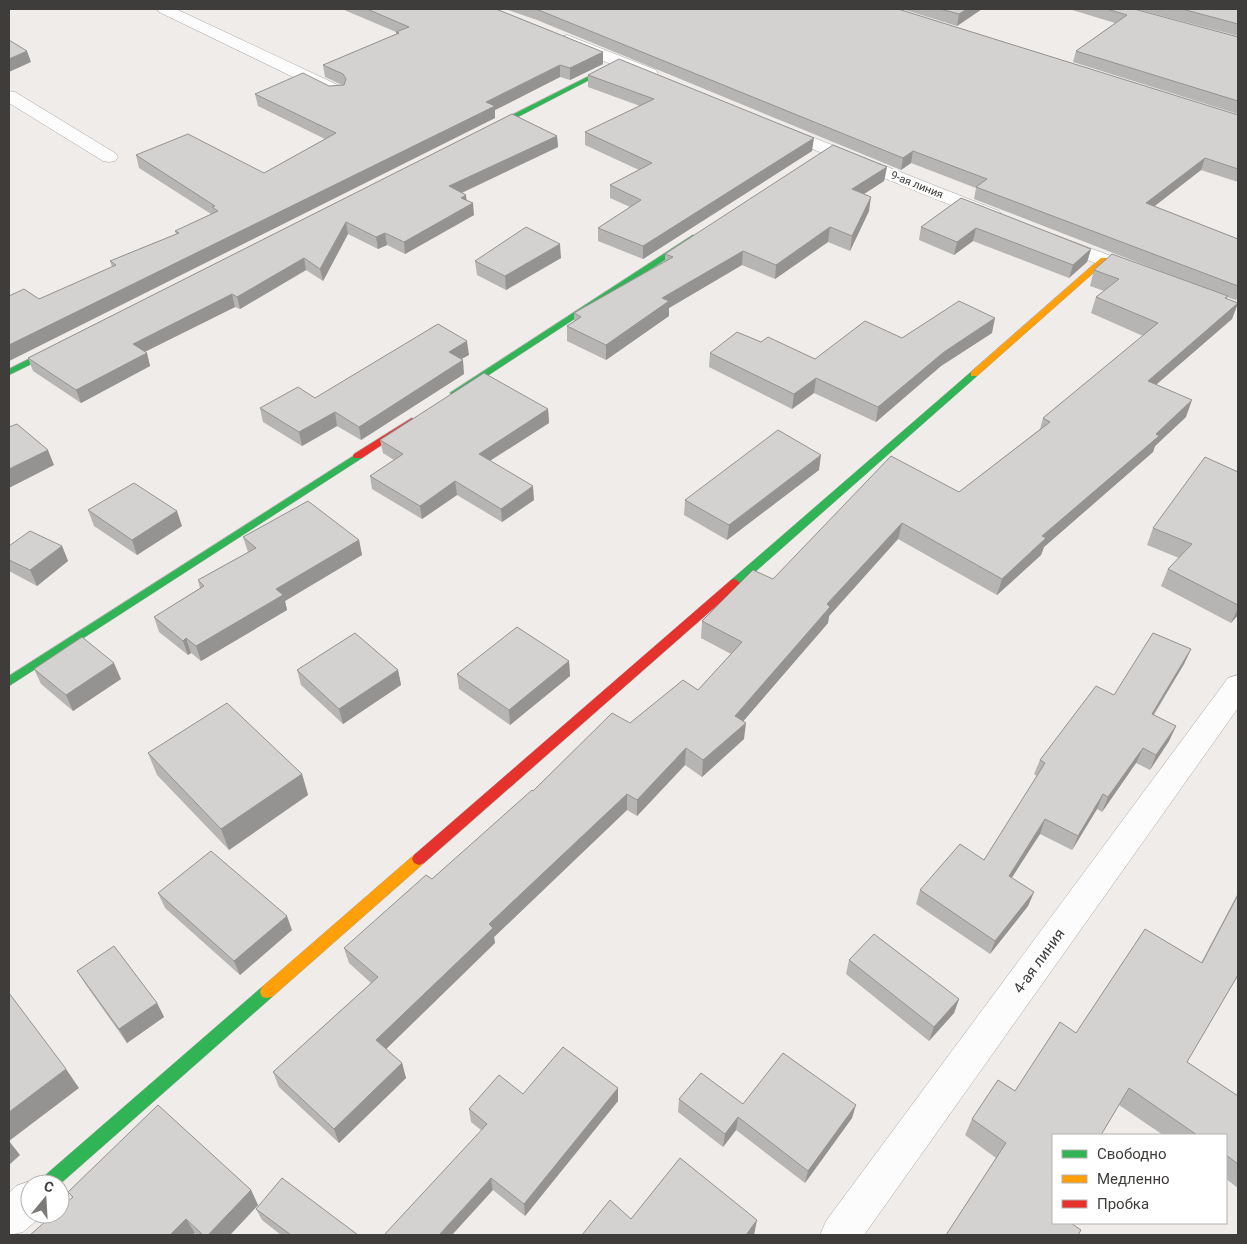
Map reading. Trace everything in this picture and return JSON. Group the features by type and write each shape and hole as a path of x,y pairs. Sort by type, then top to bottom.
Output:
{"street":[{"path":"164,9 338,92"},
{"path":"550,33 666,81"},
{"path":"470,138 621,62"},
{"path":"9,96 109,158"},
{"name":"9-ая линия","path":"766,123 825,153 1012,224"},
{"path":"444,400 704,232"},
{"path":"1040,234 1149,277"},
{"path":"59,1174 1104,260"},
{"path":"9,372 71,341"},
{"path":"9,682 419,416"},
{"name":"4-ая линия","path":"840,1235 1238,686"},
{"path":"9,1218 20,1209"}],"building":[{"path":"367,9 496,9 603,52 570,68 560,65 486,102 495,106 9,345 9,296 24,289 39,299 116,265 110,261 179,233 175,231 218,211 212,207 215,206 136,155 188,134 264,173 336,133 255,94 303,73 329,86 344,85 346,79 343,74 323,65 409,27"},
{"path":"536,9 898,9 1238,115 1238,169 1205,158 1146,203 1238,239 1238,286 976,187 987,179 913,151 903,158"},
{"path":"940,9 967,9 959,14"},
{"path":"1107,9 1134,9 1238,37 1238,101 1076,51 1127,15"},
{"path":"1182,9 1238,9 1238,24"},
{"path":"9,40 27,51 9,59"},
{"path":"619,59 814,138 643,246 598,228 641,200 610,185 652,163 585,132 654,99 588,75"},
{"path":"512,114 557,136 449,186 466,195 461,198 473,203 404,242 385,233 376,237 346,222 320,269 304,258 237,297 232,294 133,344 147,353 76,390 28,358"},
{"path":"833,145 887,167 852,189 871,197 852,236 830,227 776,265 743,251 662,298 669,301 606,345 567,326 581,317 574,313 673,257 665,254"},
{"path":"961,198 1091,249 1073,265 976,228 957,242 921,227"},
{"path":"526,227 560,244 505,276 475,261"},
{"path":"1112,254 1228,296 1225,298 1238,303 1148,381 1192,400 1156,434 1159,436 1042,536 1046,538 1002,579 902,523 827,604 830,607 735,716 746,723 703,760 686,748 637,800 627,794 489,924 493,928 376,1040 402,1063 334,1129 273,1072 378,977 344,948 426,875 432,879 533,791 612,713 630,723 683,680 698,690 742,642 702,621 753,570 773,579 891,456 959,492 1050,422 1043,418 1158,323 1096,297 1119,279 1094,270"},
{"path":"959,301 995,318 944,352 878,407 816,378 794,394 710,353 737,332 761,342 768,337 815,359 865,321 902,338"},
{"path":"438,324 467,341 449,352 463,360 359,427 335,412 299,432 260,408 298,387 315,398"},
{"path":"484,373 548,409 479,454 533,486 501,509 455,481 420,506 370,476 403,454 380,440"},
{"path":"17,424 48,450 9,469 9,427"},
{"path":"778,430 821,455 729,525 685,500"},
{"path":"1205,457 1238,472 1238,605 1168,569 1192,544 1153,528"},
{"path":"134,483 177,511 132,540 88,510"},
{"path":"308,501 359,540 276,589 283,595 196,646 186,638 183,641 154,617 204,586 198,580 256,548 243,537"},
{"path":"30,531 62,546 30,570 9,560 9,546"},
{"path":"517,627 569,661 509,710 457,674"},
{"path":"355,633 398,670 339,709 297,670"},
{"path":"1153,633 1191,649 1152,714 1176,726 1156,755 1143,748 1108,797 1103,794 1078,836 1045,819 1009,876 1034,892 995,941 920,890 960,844 984,860 1045,763 1040,760 1096,686 1114,695"},
{"path":"82,637 114,663 66,695 34,669"},
{"path":"227,703 302,774 221,829 148,753"},
{"path":"211,851 287,916 234,961 158,893"},
{"path":"1238,895 1238,975 1187,1062 1238,1096 1238,1164 1227,1156 1227,1134 1196,1134 1129,1088 1102,1134 1052,1134 1052,1224 1072,1224 1081,1230 1078,1235 946,1235 1006,1143 972,1119 998,1080 1015,1091 1060,1022 1076,1033 1145,929 1202,963"},
{"path":"874,934 959,999 934,1027 849,960"},
{"path":"114,946 157,1003 119,1029 77,971"},
{"path":"9,993 66,1069 9,1112"},
{"path":"563,1047 618,1088 524,1204 491,1178 439,1235 384,1235 487,1124 469,1109 499,1075 523,1094"},
{"path":"783,1053 856,1105 808,1171 738,1117 725,1134 679,1099 701,1073 743,1104"},
{"path":"158,1105 251,1190 208,1235 203,1235 186,1219 170,1235 30,1235 43,1224 70,1224 70,1200 73,1197 70,1194 70,1190"},
{"path":"680,1158 757,1220 746,1235 582,1235 610,1200 631,1219"},
{"path":"282,1178 358,1235 291,1235 256,1209"}],"traffic: fast":[{"path":"480,133 621,62"},
{"path":"455,393 696,237"},
{"path":"9,372 63,345"},
{"path":"735,583 974,374"},
{"path":"9,682 358,456"},
{"path":"59,1174 267,992"}],"traffic: slow":[{"path":"974,374 1104,260"},
{"path":"267,992 419,859"}],"traffic: jam":[{"path":"358,456 412,421"},
{"path":"419,859 735,583"}]}
